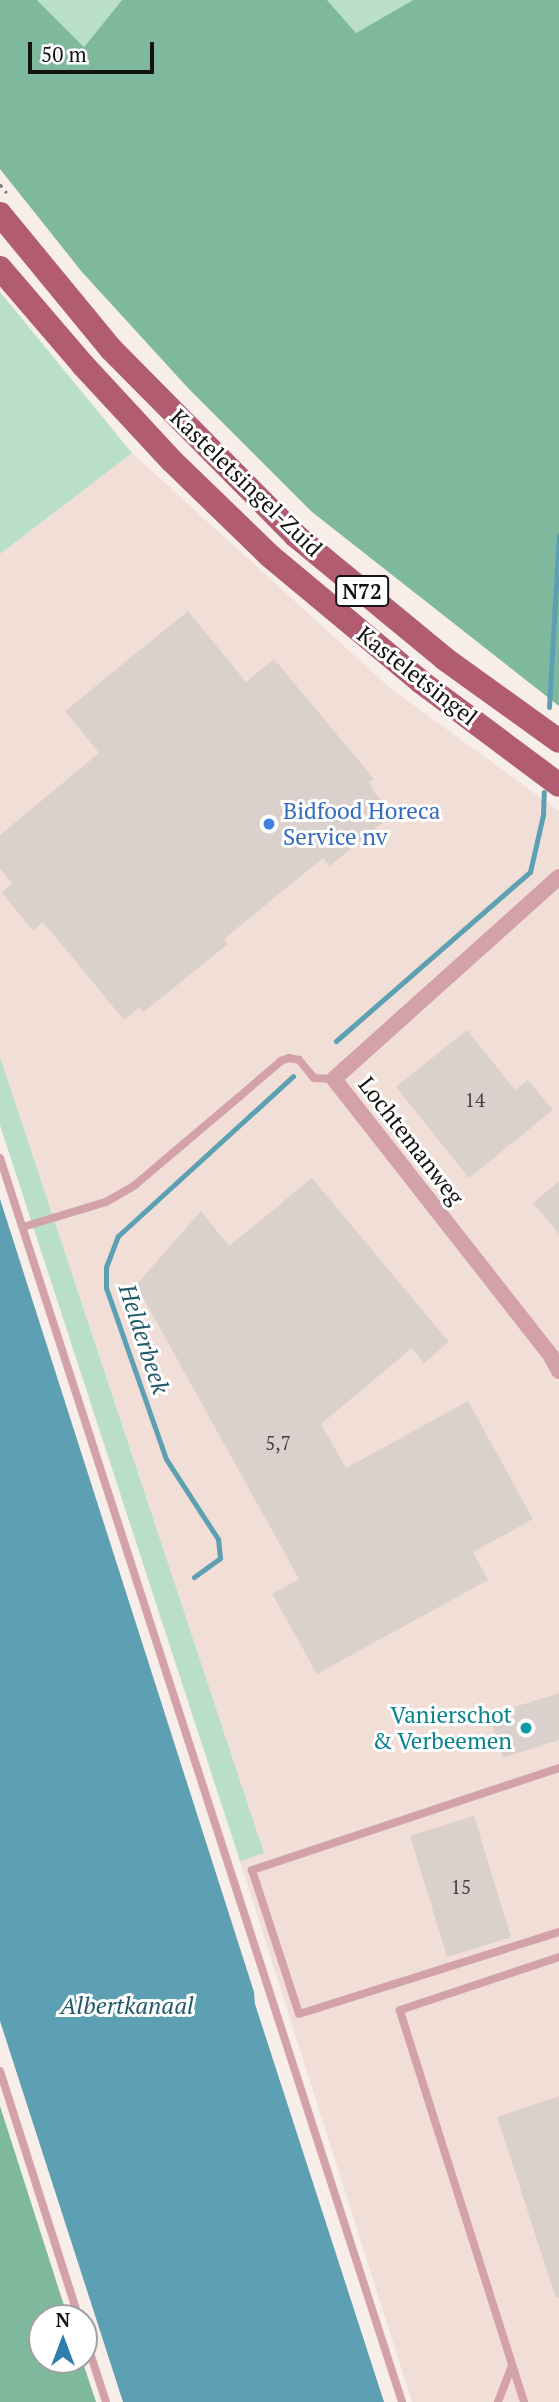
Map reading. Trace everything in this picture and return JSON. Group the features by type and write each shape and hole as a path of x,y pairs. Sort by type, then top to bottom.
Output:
{"main road":[{"name":"Kasteletsingel-Zuid","path":"4,204 111,349 296,536 445,659 559,741"},
{"name":"Kasteletsingel-Zuid","path":"0,268 83,365 186,474"},
{"name":"Kasteletsingel","path":"186,474 280,565 421,682 559,785"}],"street":[{"name":"Lochtemanweg","path":"559,877 334,1079 543,1345 559,1371"}],"lane":[{"path":"23,1227 106,1202 135,1185 281,1061 289,1058 299,1060 314,1078 334,1079"},
{"path":"0,1158 402,2402"},
{"path":"559,1768 252,1870 299,2014 559,1932"},
{"path":"524,2402 400,2010 559,1957"},
{"path":"0,2071 75,2304"},
{"path":"498,2402 512,2366"},
{"path":"97,2374 106,2402"}],"path":[{"path":"0,184 4,204"}],"shaded area":[{"path":"132,453 390,688 559,811 559,2402 412,2402 240,1861 263,1853 0,1057 0,554"}],"green space":[{"path":"0,0 37,0 84,47 122,0 327,0 356,33 413,0 559,0 559,706 312,512 188,388 82,272 0,169"},
{"path":"37,0 122,0 84,47"},
{"path":"327,0 413,0 356,33"},
{"path":"0,292 132,453 0,554"},
{"path":"0,1057 264,1853 240,1861 0,1125"},
{"path":"0,2106 64,2304 28,2304 28,2374 87,2374 96,2402 0,2402"}],"water":[{"name":"Albertkanaal","path":"0,1199 384,2402 123,2402 98,2325 98,2304 91,2304 0,2021"}],"building":[{"name":"Bidfood Horeca Service nv","path":"188,611 246,682 274,659 374,779 369,782 374,792 393,814 330,866 323,858 224,939 228,944 144,1012 139,1008 124,1020 43,922 33,931 2,893 12,883 0,869 0,835 99,753 65,711"},
{"path":"467,1030 515,1090 528,1080 553,1110 469,1178 396,1087"},
{"path":"312,1178 449,1342 424,1363 412,1348 321,1424 346,1468 468,1401 533,1519 473,1552 488,1580 317,1674 272,1594 299,1579 136,1285 201,1211 229,1246"},
{"path":"559,1181 559,1234 533,1203"},
{"name":"Vanierschot & Verbeemen","path":"559,1693 559,1740 503,1758 489,1715"},
{"path":"474,1816 511,1937 447,1957 410,1836"},
{"path":"559,2096 559,2297 556,2298 497,2117"}],"waterway":[{"name":"Helderbeek","path":"549,707 559,535"},
{"name":"Helderbeek","path":"336,1041 530,872 543,815 544,792"},
{"name":"Helderbeek","path":"194,1577 220,1558 218,1539 166,1459 106,1288 106,1267 118,1236 293,1076"}],"place":[{"name":"Bidfood Horeca Service nv","path":"269,824"},
{"name":"Vanierschot & Verbeemen","path":"526,1728"}]}
